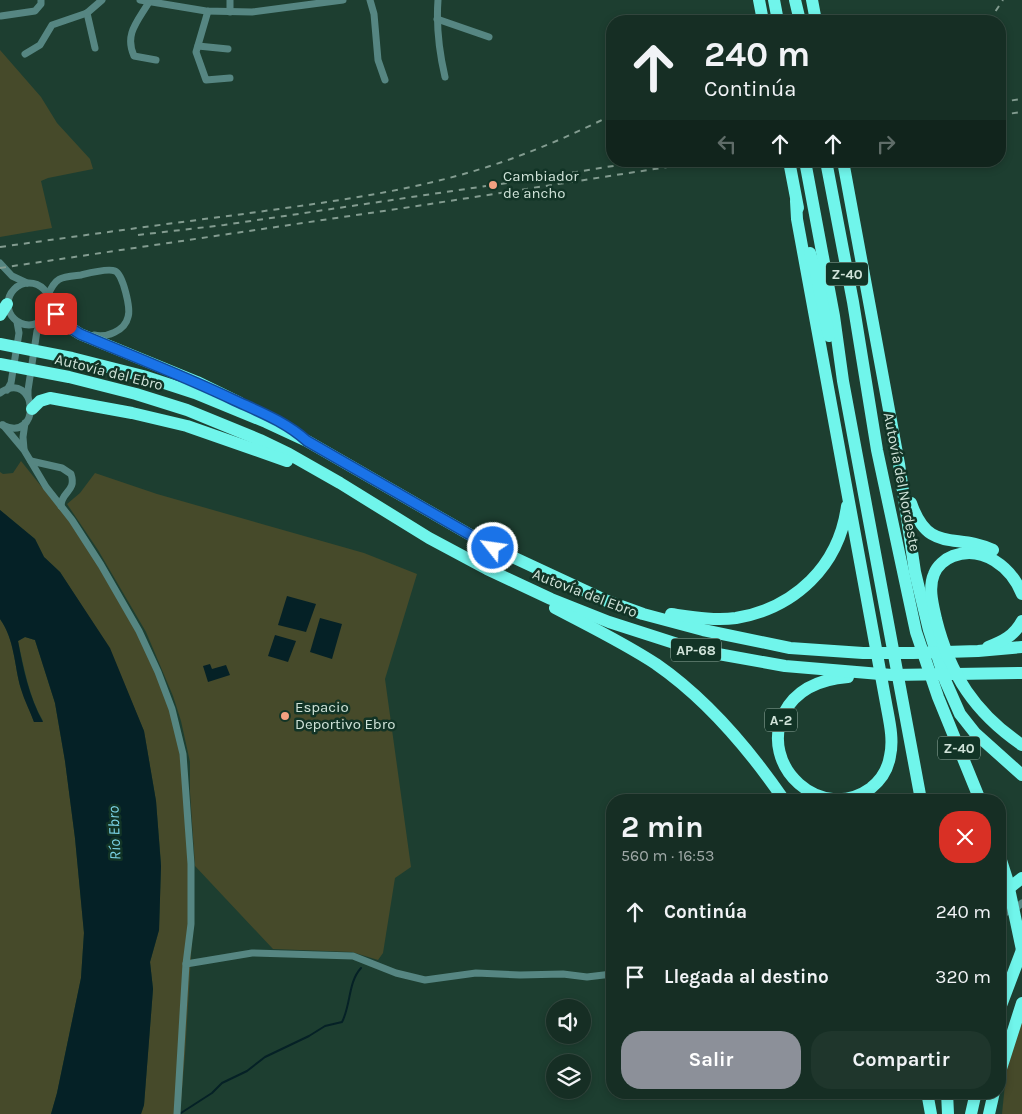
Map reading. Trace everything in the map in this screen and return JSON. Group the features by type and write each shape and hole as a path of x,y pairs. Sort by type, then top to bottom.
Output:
{"highway":[{"path":"759,0 762,15"},
{"path":"774,0 777,15"},
{"path":"795,0 799,15"},
{"path":"812,0 815,15"},
{"path":"790,167 796,201 816,273 835,366 843,381"},
{"name":"Z-40","path":"806,167 834,316 843,381 920,794"},
{"name":"Autovía del Nordeste","path":"827,167 877,450 928,632 938,697 978,794"},
{"path":"844,167 899,464 915,572 928,632 952,698 960,714 975,733 1022,775"},
{"path":"583,589 650,609 702,618 735,618 768,609 795,594 811,581 832,554 840,538 845,521 847,494 797,219 796,201"},
{"path":"865,282 869,326 867,386"},
{"path":"56,314 74,331 197,382 296,431 307,441"},
{"name":"Autovía del Ebro","path":"0,344 72,358 143,376 195,393 307,441 493,548 607,601 644,614 703,630 790,648 913,654 1022,647"},
{"name":"Autovía del Ebro","path":"0,364 69,377 136,394 187,410 289,454 429,538 487,569 551,599 609,622 696,650 785,666 892,674 1022,673"},
{"path":"29,399 40,401 46,398 58,399 187,426 286,460 391,515"},
{"path":"899,464 915,515 927,531 945,540 976,544 998,552 1007,559 1022,577"},
{"name":"A-2","path":"847,494 886,703 891,741 890,756 883,775 868,790 857,794"},
{"path":"429,538 486,572 606,634 643,656 684,686 734,735 752,755 780,794"},
{"path":"1022,594 1008,572 991,558 969,553 949,558 936,570 932,580 932,601 928,632 950,663 965,690 988,718 1022,745"},
{"path":"978,651 1009,637 1022,621"},
{"name":"A-2","path":"815,794 804,789 788,772 782,760 779,747 780,723 790,703 800,693 811,686 830,679 846,677 985,674"},
{"path":"734,735 770,794"},
{"path":"1006,876 1022,950 1006,992"},
{"path":"1006,890 1022,878"},
{"path":"1006,1053 1022,1003"},
{"path":"928,1099 931,1114"},
{"path":"947,1099 948,1114"},
{"path":"971,1114 974,1099"},
{"path":"989,1114 992,1099"}],"street":[{"path":"1,16 35,11 41,0"},
{"path":"25,54 40,45 52,25 87,12 102,0"},
{"path":"140,0 172,3 208,11 230,12 252,12 343,0"},
{"path":"230,0 230,12"},
{"path":"370,0 374,14 378,60 385,80"},
{"path":"438,0 439,48 445,77"},
{"path":"149,2 130,32 130,48 134,56 156,60"},
{"path":"208,11 196,52 206,80 230,78"},
{"path":"87,12 95,48"},
{"path":"437,19 489,37"},
{"path":"198,46 228,49"},
{"path":"0,263 12,276 27,283"},
{"path":"24,450 23,437 25,423 30,416 29,399 37,331 48,312 49,298 53,283 61,278 110,270 117,272 121,277 129,315 126,323 119,330 102,336 92,335 72,326 56,314 49,298 37,284 21,284 8,297 4,310 17,322 29,326 42,321"},
{"path":"12,276 12,291"},
{"path":"0,394 9,386 19,333 17,322"},
{"path":"9,386 19,390 29,399"},
{"path":"1,424 14,427 25,423"},
{"path":"1,424 24,450 50,492 84,537 124,604 158,672 172,709 183,754 191,864 191,924 186,964 177,1114"},
{"path":"30,461 69,472 73,485 61,501 61,506"},
{"path":"50,492 66,493"},
{"path":"1006,912 1022,903"},
{"path":"186,964 252,953 352,956 396,973 425,980 476,973 562,974 587,977 606,975"}],"green space":[{"path":"0,50 41,97 57,123 90,159 93,169 41,181 52,228 0,237"},
{"path":"21,461 53,501 61,506 101,565 158,672 183,754 194,907 180,1114 141,1114 144,1105 153,989 150,962 159,930 161,864 156,801 144,731 109,648 60,572 44,557 35,539 0,510 0,472 3,474 13,473"},
{"name":"Espacio Deportivo Ebro","path":"95,473 157,494 364,553 417,574 385,679 411,867 395,878 383,953 378,960 352,952 273,949 195,866 190,762 181,721 173,696 146,632 98,550 67,504 80,493"},
{"path":"0,619 9,635 21,689 34,722 43,721 31,692 18,641 25,637 35,640 55,703 75,838 84,933 81,978 51,1114 0,1114"},
{"path":"1022,1017 1022,1114 1002,1114 1004,1099 1006,1099 1006,1074"}],"water":[{"name":"Río Ebro","path":"0,510 35,539 44,557 60,572 110,648 144,731 156,801 161,866 159,930 150,962 153,989 144,1105 141,1114 51,1114 81,978 84,933 75,838 55,703 35,640 25,637 18,641 22,662 30,693 43,722 34,722 21,689 9,635 0,619"},
{"path":"287,596 316,604 306,632 278,625"},
{"path":"320,618 342,624 332,659 310,652"},
{"path":"275,635 296,641 288,662 268,656"},
{"path":"210,664 212,669 226,665 230,675 208,682 203,666"}],"waterway":[{"path":"181,1113 212,1093 222,1083 247,1071 265,1057 309,1036 325,1026 342,1022 354,980 361,968"}],"railway":[{"path":"993,15 1003,0"},
{"path":"1006,101 1022,99"},
{"path":"1006,114 1022,112"},
{"path":"0,247 331,201 425,184 519,156 606,118"},
{"path":"501,184 607,167"},
{"path":"0,268 667,167"},
{"path":"138,235 224,225 486,186"}],"place":[{"name":"Cambiador de ancho","path":"493,185"},
{"name":"Espacio Deportivo Ebro","path":"285,716"}],"route":[{"path":"56,314 66,325 80,334 197,382 269,416 296,431 307,441 493,548"}]}
